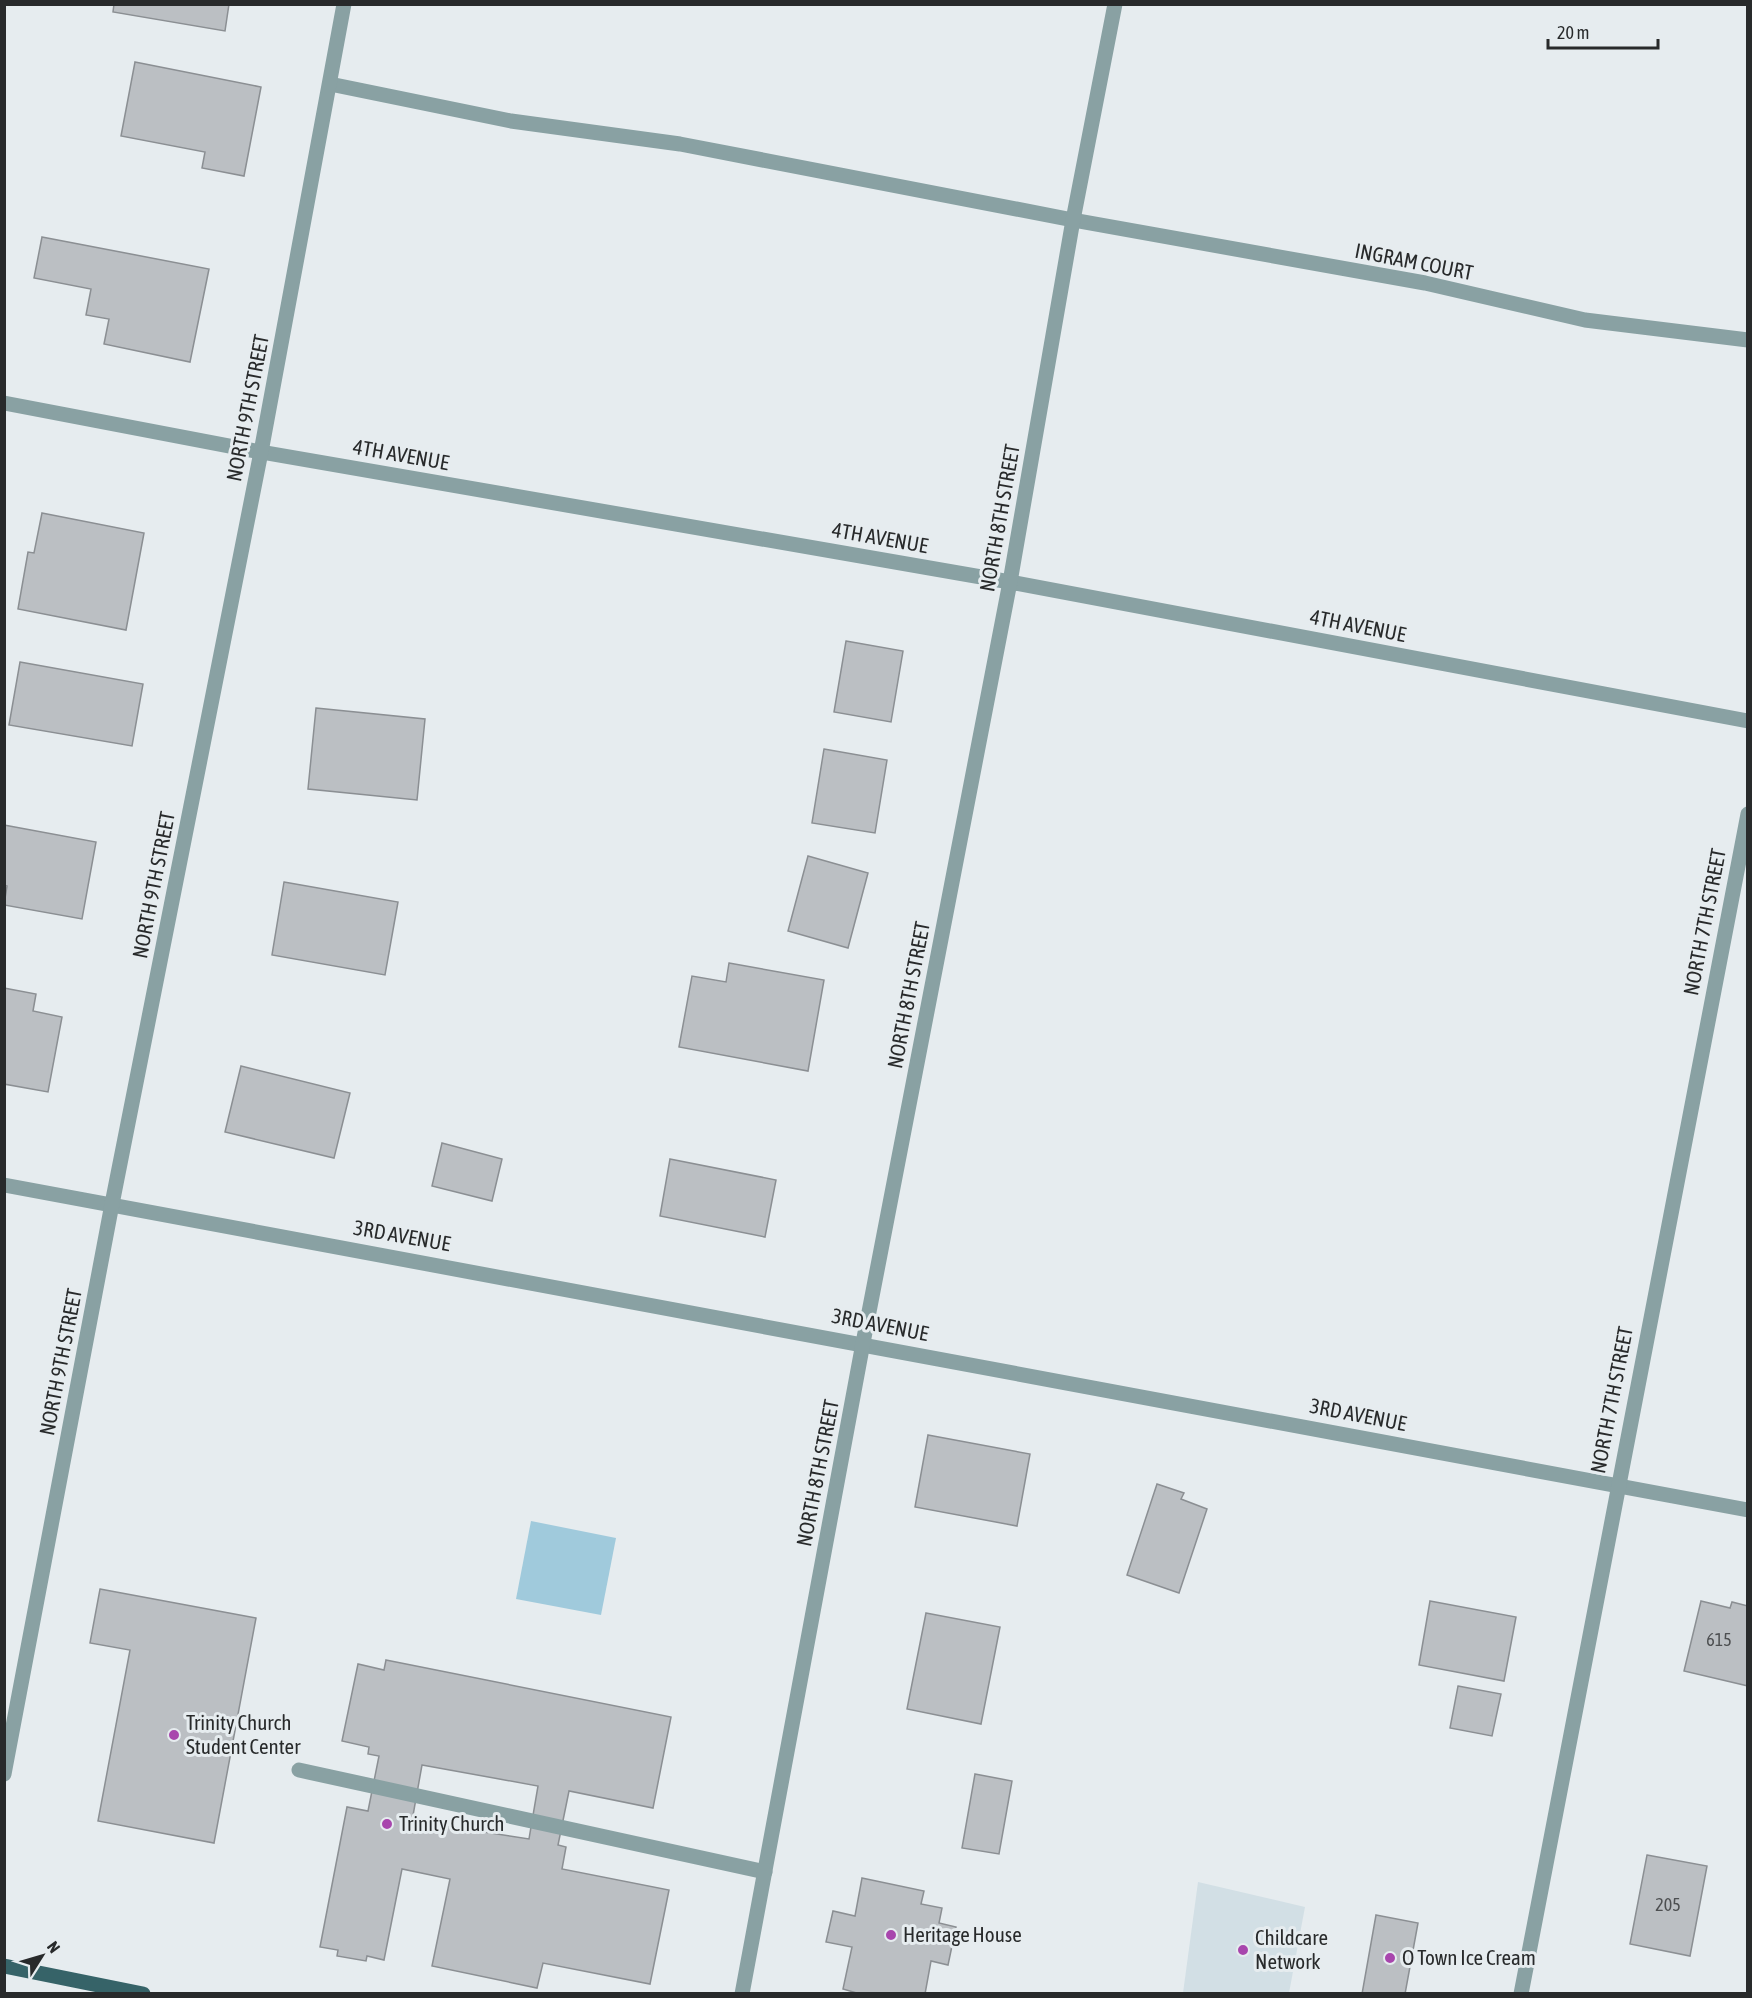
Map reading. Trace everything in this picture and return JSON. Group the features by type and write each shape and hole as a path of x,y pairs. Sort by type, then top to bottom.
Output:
{"main road":[{"path":"4,1966 143,1994"}],"street":[{"name":"NORTH 9TH STREET","path":"4,1773 112,1204 261,452 344,4"},
{"name":"NORTH 8TH STREET","path":"742,1994 863,1343 1010,582 1073,220 1115,4"},
{"name":"INGRAM COURT","path":"330,84 511,121 680,144 1073,220 1425,283 1585,321 1748,340"},
{"name":"4TH AVENUE","path":"4,403 261,452 1010,582 1748,722"},
{"name":"NORTH 7TH STREET","path":"1521,1994 1617,1485 1748,814"},
{"name":"3RD AVENUE","path":"4,1185 863,1343 1748,1510"},
{"path":"299,1770 765,1872"}],"shaded area":[{"path":"531,1521 616,1538 601,1615 516,1599"},
{"name":"Childcare Network","path":"1198,1882 1305,1907 1289,1993 1183,1993"}],"building":[{"path":"114,4 229,4 225,31 113,12"},
{"path":"135,62 261,87 244,176 202,168 205,152 121,136"},
{"path":"42,237 209,269 190,362 104,344 109,319 86,315 91,289 34,278"},
{"path":"42,513 144,533 126,630 18,609 28,552 34,553"},
{"path":"846,641 903,651 891,722 834,712"},
{"path":"20,662 143,684 132,746 9,725"},
{"path":"316,708 425,719 417,800 308,789"},
{"path":"824,749 887,760 875,833 812,823"},
{"path":"4,825 96,842 82,919 4,905 7,886 4,885"},
{"path":"808,856 868,873 848,948 788,931"},
{"path":"284,882 398,902 385,975 272,955"},
{"path":"729,963 824,980 808,1071 679,1047 692,976 726,982"},
{"path":"4,988 36,994 33,1011 62,1017 48,1092 4,1084"},
{"path":"241,1066 350,1093 334,1158 225,1132"},
{"path":"442,1143 502,1159 492,1201 432,1186"},
{"path":"670,1159 776,1180 765,1237 660,1216"},
{"path":"928,1435 1030,1454 1017,1526 915,1507"},
{"path":"1157,1484 1184,1493 1181,1499 1207,1509 1179,1593 1127,1575"},
{"name":"Trinity Church Student Center","path":"100,1589 256,1618 214,1843 98,1821 130,1650 90,1643"},
{"path":"1430,1601 1516,1617 1504,1681 1419,1665"},
{"path":"1701,1601 1730,1608 1732,1602 1748,1606 1748,1686 1684,1671"},
{"path":"926,1613 1000,1627 981,1724 907,1709"},
{"name":"Trinity Church","path":"386,1660 671,1717 653,1808 569,1791 558,1845 566,1847 562,1869 669,1890 650,1984 543,1963 537,1988 432,1966 450,1879 402,1869 384,1960 367,1956 366,1961 337,1956 338,1950 320,1947 347,1807 368,1811 379,1756 368,1754 369,1747 342,1741 358,1664 384,1670","holes":["422,1765 538,1786 529,1839 412,1821"]},
{"path":"1458,1686 1501,1694 1492,1736 1450,1728"},
{"path":"975,1774 1012,1781 999,1854 962,1848"},
{"path":"1647,1855 1707,1866 1690,1956 1630,1944"},
{"name":"Heritage House","path":"862,1878 924,1891 921,1904 942,1908 939,1923 956,1927 948,1965 931,1961 925,1994 860,1994 843,1989 852,1947 826,1942 833,1911 855,1916"},
{"name":"O Town Ice Cream","path":"1376,1915 1418,1923 1405,1994 1362,1994"}],"place":[{"name":"Trinity Church Student Center","path":"174,1735"},
{"name":"Trinity Church","path":"387,1824"},
{"name":"Heritage House","path":"891,1935"},
{"name":"Childcare Network","path":"1243,1950"},
{"name":"O Town Ice Cream","path":"1390,1958"}]}
